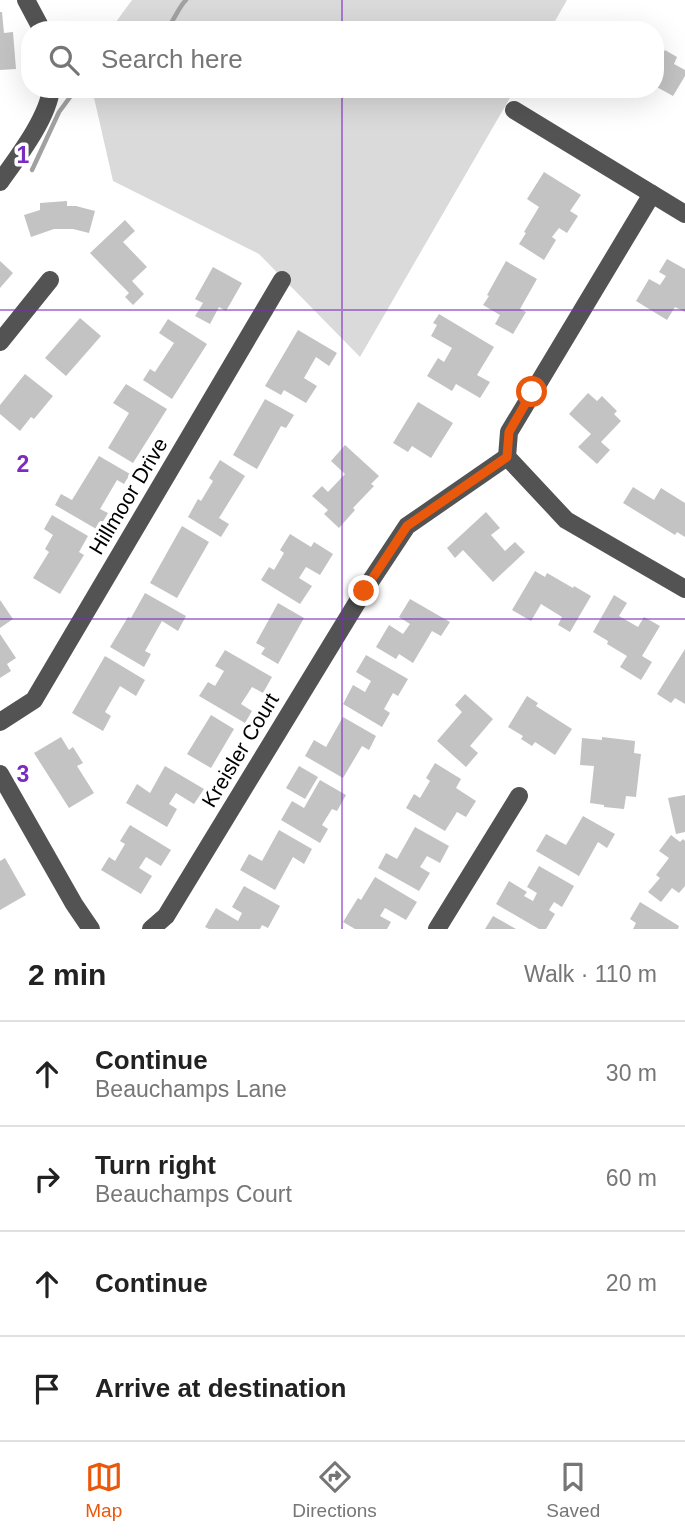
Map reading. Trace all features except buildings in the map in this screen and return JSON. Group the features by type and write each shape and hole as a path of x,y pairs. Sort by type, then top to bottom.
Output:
{"street":[{"path":"26,0 37,21"},
{"path":"0,182 24,147 50,98"},
{"path":"514,110 685,214"},
{"path":"652,194 509,432 507,457 566,520 685,589"},
{"name":"Hillmoor Drive","path":"0,723 34,700 282,280"},
{"path":"0,342 50,281"},
{"name":"Kreisler Court","path":"151,929 166,916 364,591 407,526 507,457"},
{"path":"0,774 91,929"},
{"path":"437,929 519,796"}],"shaded area":[{"path":"132,0 567,0 555,21 117,21"},
{"path":"94,98 510,98 360,357 259,254 113,181"}],"waterway":[{"path":"172,21 186,0"},
{"path":"32,170 59,112 69,98"}],"route":[{"path":"364,591 407,526 507,457 509,432 532,392"}]}
